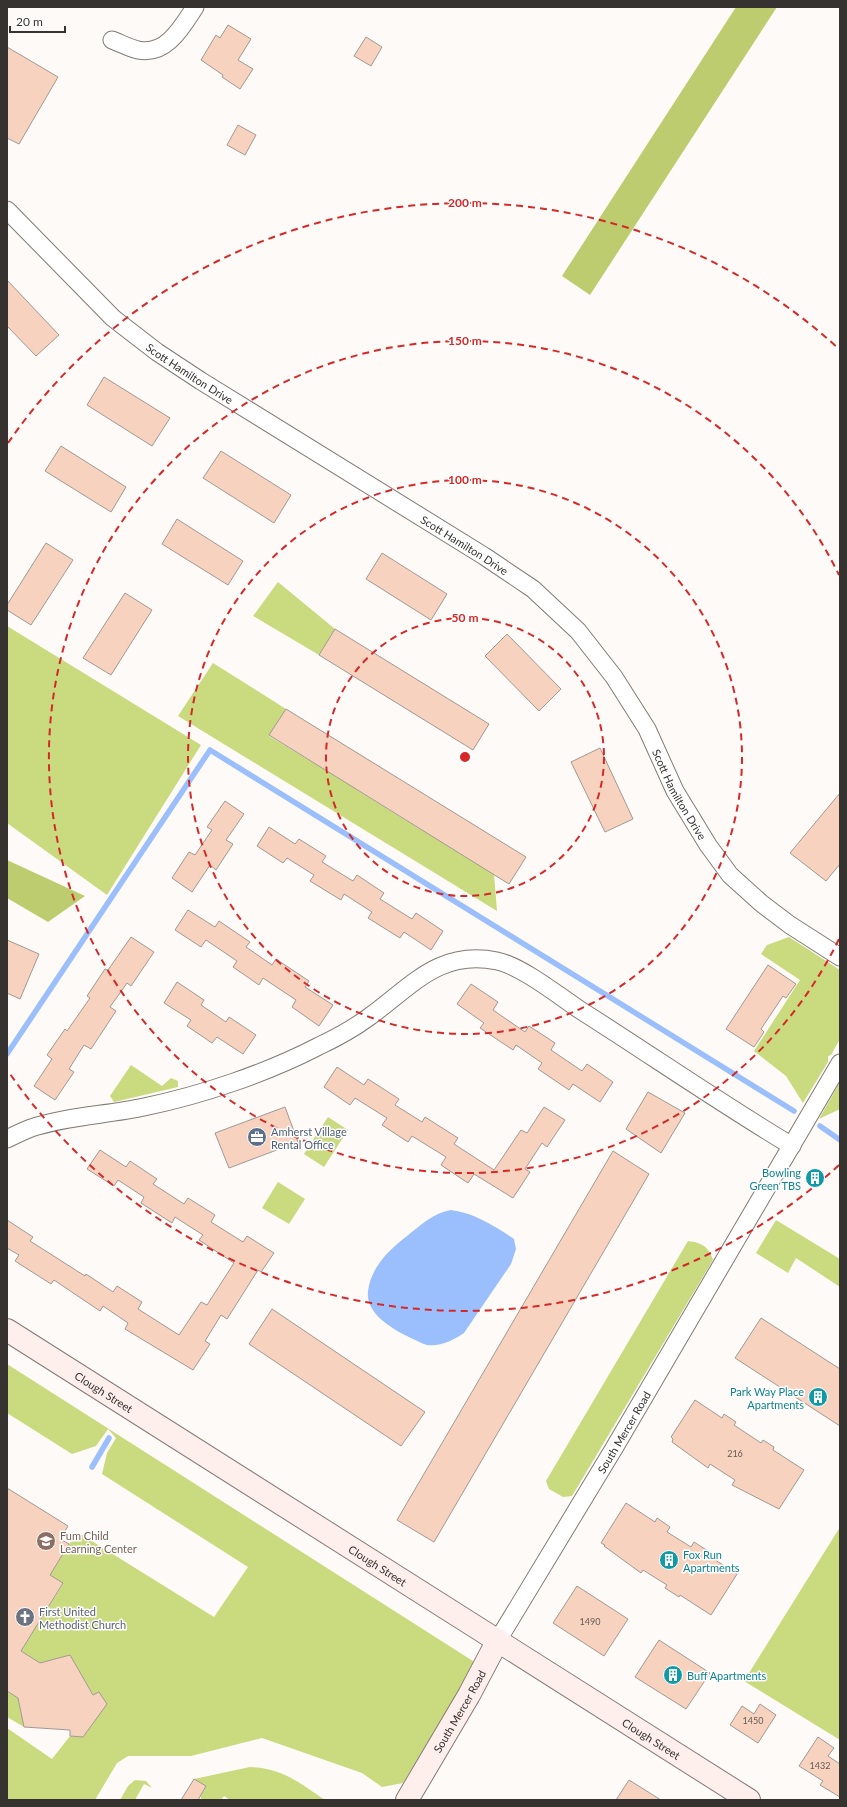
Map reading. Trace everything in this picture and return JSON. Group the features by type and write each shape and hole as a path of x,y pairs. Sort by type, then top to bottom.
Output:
{"street":[{"path":"112,40 137,50 152,51 169,42 195,7"},
{"name":"Scott Hamilton Drive","path":"7,210 113,318 157,352 201,381 478,552 533,589 578,631 614,677 647,729 675,791 708,845 730,875 790,925 840,957"},
{"path":"7,1139 30,1128 62,1120 134,1109 175,1100 278,1065 320,1046 368,1018 434,968 464,958 480,958 500,961 516,968 644,1050 733,1111 792,1146"},
{"name":"South Mercer Road","path":"407,1800 469,1695 498,1640 609,1457 840,1063"},
{"name":"Clough Street","path":"7,1330 749,1800"}],"green space":[{"path":"736,7 777,7 590,295 562,276"},
{"path":"278,582 335,629 319,655 253,616"},
{"path":"7,626 201,745 107,895 7,823"},
{"path":"213,663 286,709 269,736 337,777 353,750 373,763 357,790 423,831 439,804 459,816 443,843 494,874 497,911 178,716"},
{"path":"7,860 85,896 48,922 7,898"},
{"path":"789,937 840,970 840,1039 831,1055 828,1056 828,1062 803,1103 786,1076 754,1051 800,980 761,954 767,945"},
{"path":"131,1065 162,1086 171,1078 178,1081 178,1087 114,1102 110,1096"},
{"path":"840,1082 840,1109 819,1119"},
{"path":"328,1117 348,1130 324,1167 304,1154"},
{"path":"278,1182 305,1199 289,1224 262,1208"},
{"path":"776,1220 840,1259 840,1287 796,1258 788,1273 756,1253"},
{"path":"688,1241 701,1244 707,1248 713,1260 572,1496 563,1497 549,1489 546,1481"},
{"path":"7,1364 476,1663 403,1783 382,1787 362,1773 262,1738 191,1756 128,1756 117,1763 95,1800 7,1800 7,1728 52,1759 70,1736 83,1737 107,1704 93,1695 70,1655 40,1663 21,1651 63,1584 50,1575 69,1544 79,1533 214,1617 248,1567 102,1474 107,1453 116,1438 108,1429 96,1446 72,1454 7,1413"},
{"path":"840,1527 840,1740 744,1681"},
{"path":"7,1691 18,1698 24,1727 7,1717"},
{"path":"250,1767 272,1770 281,1773 299,1782 325,1800 230,1800 224,1796 221,1800 203,1800 200,1797 206,1786 194,1779"},
{"path":"135,1780 146,1781 152,1788 144,1784 135,1800 120,1800 128,1786"}],"water":[{"path":"451,1210 476,1217 499,1229 514,1239 516,1249 511,1264 464,1333 447,1342 437,1345 427,1345 398,1332 376,1315 368,1300 368,1291 373,1274 377,1267 394,1247 428,1220 438,1214"}],"building":[{"path":"228,25 251,39 238,60 253,69 240,89 201,60 216,35 220,38"},
{"path":"366,37 382,47 371,66 354,56"},
{"path":"7,47 58,77 19,144 7,138"},
{"path":"238,125 256,135 245,155 227,145"},
{"path":"7,280 59,335 36,356 7,326"},
{"path":"104,377 170,418 152,446 87,405"},
{"path":"61,446 126,487 111,512 45,471"},
{"path":"221,451 291,495 274,523 203,478"},
{"path":"177,519 243,561 228,585 162,544"},
{"path":"46,543 73,560 31,625 7,610 7,605"},
{"path":"382,553 447,594 431,620 366,579"},
{"path":"125,593 152,610 111,675 83,658"},
{"path":"335,629 489,724 473,750 319,655"},
{"path":"507,634 561,689 539,711 485,656"},
{"path":"286,709 526,857 509,884 269,735"},
{"path":"600,748 633,819 605,832 571,762"},
{"path":"840,793 840,864 826,881 790,853"},
{"path":"225,801 244,814 226,840 233,844 216,870 210,865 192,892 172,878 189,852 195,855 212,830 207,827"},
{"path":"269,827 295,844 299,839 326,856 322,862 353,881 357,875 384,893 380,899 412,919 416,913 443,931 431,950 404,932 400,938 368,918 372,912 344,894 341,900 310,881 314,875 287,858 283,863 257,846"},
{"path":"188,910 215,927 219,921 250,942 246,947 272,965 276,959 309,981 305,987 333,1005 319,1026 292,1007 296,1000 263,978 259,985 233,967 237,961 206,940 201,947 175,930"},
{"path":"131,937 154,952 131,986 127,983 110,1007 116,1011 91,1049 84,1045 69,1069 74,1072 55,1100 34,1086 52,1059 47,1055 65,1029 67,1031 90,998 87,996 105,969 108,970"},
{"path":"7,940 39,954 20,999 7,993"},
{"path":"768,965 796,984 786,998 783,996 761,1029 764,1032 754,1047 726,1029"},
{"path":"177,982 204,1000 201,1005 226,1022 229,1017 256,1035 243,1054 217,1037 212,1043 187,1026 191,1020 164,1003"},
{"path":"471,984 498,1002 493,1010 525,1032 529,1026 555,1043 551,1050 582,1071 587,1064 613,1082 600,1102 573,1084 569,1090 538,1069 542,1063 516,1045 513,1050 480,1028 484,1023 457,1004"},
{"path":"337,1067 364,1085 368,1079 399,1099 395,1105 422,1122 425,1117 458,1138 454,1144 494,1170 521,1130 527,1133 544,1107 565,1120 547,1147 542,1143 525,1169 530,1172 513,1198 474,1174 468,1183 441,1165 446,1157 412,1136 408,1142 382,1125 387,1118 355,1098 350,1105 324,1087"},
{"path":"648,1092 685,1113 661,1153 626,1129"},
{"name":"Amherst Village Rental Office","path":"285,1107 298,1142 229,1168 215,1133"},
{"path":"100,1150 126,1167 130,1161 157,1179 153,1184 184,1204 188,1198 215,1215 211,1222 243,1242 247,1236 274,1253 261,1272 258,1270 227,1319 221,1315 205,1341 210,1344 193,1370 125,1329 128,1323 103,1306 100,1311 54,1280 51,1284 15,1261 19,1255 7,1248 7,1220 33,1237 30,1241 85,1276 86,1274 113,1292 117,1286 142,1302 138,1309 179,1335 201,1302 207,1305 234,1263 199,1240 203,1235 175,1217 172,1223 141,1203 144,1197 118,1180 114,1186 87,1169"},
{"path":"613,1151 649,1174 434,1542 397,1520"},
{"path":"272,1309 425,1412 401,1446 249,1344"},
{"name":"Park Way Place Apartments","path":"761,1318 840,1369 840,1426 735,1358"},
{"path":"695,1400 722,1418 724,1414 736,1422 734,1425 761,1443 763,1440 774,1447 773,1450 804,1470 779,1509 732,1485 735,1480 710,1464 708,1468 672,1442 673,1439 671,1437"},
{"name":"First United Methodist Church","path":"7,1488 68,1526 60,1539 69,1544 50,1575 63,1583 21,1651 40,1663 70,1655 93,1695 99,1692 107,1704 83,1737 70,1736 70,1730 24,1727 18,1698 7,1691"},
{"name":"Fox Run Apartments","path":"626,1503 655,1522 657,1518 670,1527 667,1532 691,1547 694,1542 708,1551 706,1554 737,1574 711,1615 680,1595 679,1597 665,1588 667,1585 643,1570 641,1573 601,1543"},
{"path":"577,1586 628,1619 604,1656 553,1623"},
{"name":"Buff Apartments","path":"659,1640 710,1673 686,1709 635,1677"},
{"path":"760,1704 776,1715 758,1743 730,1725 742,1706 754,1714"},
{"path":"818,1737 834,1748 828,1756 840,1764 840,1797 820,1785 823,1781 799,1766"},
{"path":"194,1779 206,1786 198,1800 181,1800"},
{"path":"629,1780 661,1800 616,1800"}],"waterway":[{"path":"7,1054 210,750 794,1111"},
{"path":"820,1126 840,1140"},
{"path":"92,1467 109,1438"}],"place":[{"name":"Amherst Village Rental Office","path":"257,1137"},
{"name":"Bowling Green TBS","path":"815,1178"},
{"name":"Park Way Place Apartments","path":"818,1397"},
{"name":"Fum Child Learning Center","path":"46,1541"},
{"name":"Fox Run Apartments","path":"669,1560"},
{"name":"First United Methodist Church","path":"25,1617"},
{"name":"Buff Apartments","path":"673,1675"}]}
